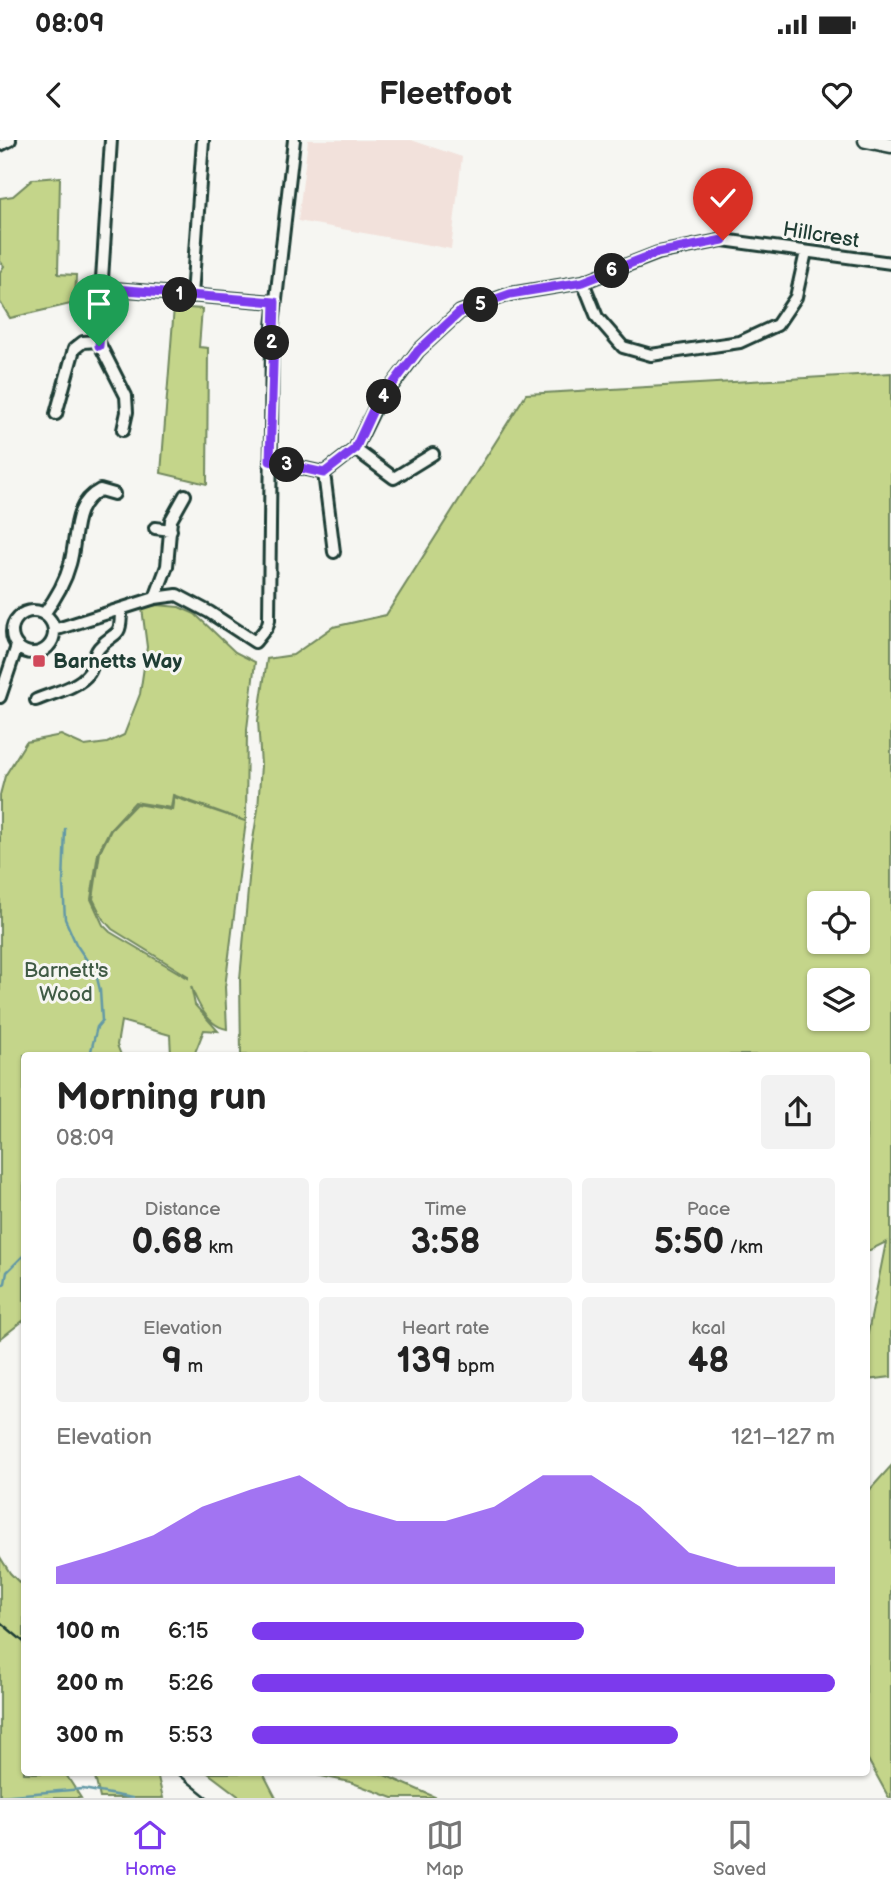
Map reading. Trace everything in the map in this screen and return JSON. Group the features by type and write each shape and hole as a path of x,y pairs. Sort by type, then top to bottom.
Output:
{"street":[{"path":"0,145 10,140"},
{"path":"111,140 98,341 126,396 127,412 122,430"},
{"path":"192,296 203,140"},
{"path":"54,630 155,597 177,595 255,642 267,627 275,302 294,140"},
{"path":"866,140 891,145"},
{"name":"Hillcrest","path":"355,449 373,410 418,351 460,312 510,294 583,282 657,253 723,240 891,264"},
{"path":"583,282 597,317 623,347 651,355 740,342 777,325 796,297 806,252"},
{"path":"102,288 275,302"},
{"path":"56,414 74,349 83,342 98,341"},
{"path":"324,473 355,449 394,478 433,454"},
{"path":"270,461 324,473"},
{"path":"324,473 334,552"},
{"path":"44,614 67,575 85,500 93,487 114,494"},
{"path":"155,597 167,566 171,520 185,495"},
{"path":"155,528 171,530"},
{"path":"36,700 80,683 90,671 97,649 117,635 121,628 121,609"},
{"path":"25,612 44,614 50,619 54,630 51,643 42,652 29,653 17,646 12,634 15,621 25,612"},
{"path":"0,697 17,646"}],"shaded area":[{"path":"308,140 411,140 462,157 451,249 298,221"}],"green space":[{"path":"60,177 58,274 76,275 75,303 10,318 0,302 0,272 4,266 0,261 0,198 13,196 33,179"},
{"path":"174,307 202,309 199,347 208,348 207,484 161,473"},
{"path":"891,373 891,1377 870,1380 870,1323 886,1242 870,1250 870,1052 241,1052 240,979 258,809 261,765 258,721 267,659 293,655 333,627 386,615 526,394"},
{"name":"Barnett's Wood","path":"157,605 179,607 195,614 235,652 255,662 247,729 246,821 225,987 227,1029 209,1019 191,986 195,1005 218,1031 204,1030 195,1052 171,1052 170,1035 121,1021 117,1045 120,1052 21,1052 21,1322 0,1339 0,795 5,776 26,742 61,735 85,746 107,743 124,735 140,694 147,647 142,608","holes":["173,795 245,821 174,797 172,810 136,804 111,830 100,852 93,899 103,919 112,929 188,978 110,932 103,925 91,899 98,853 110,829 135,802 171,808"]},
{"path":"891,1466 891,1798 870,1763 870,1490"},
{"path":"0,1557 21,1584 21,1776 67,1776 81,1798 0,1798"},
{"path":"95,1776 158,1776 163,1798 100,1798"},
{"path":"212,1776 265,1776 276,1798 241,1798"},
{"path":"321,1776 387,1776 437,1798 393,1798 350,1782"}],"waterway":[{"path":"65,829 65,919 76,944 96,974 100,990 102,1021 97,1027 91,1052"},
{"path":"0,1287 5,1283 7,1272 21,1258"},
{"path":"0,1796 83,1789 132,1798"}],"railway":[{"path":"0,1622 21,1640"},
{"path":"181,1776 208,1798"}],"place":[{"name":"Barnetts Way","path":"39,661"}],"route":[{"path":"99,346 102,288 275,302 270,461 324,473 355,449 373,410 418,351 460,312 510,294 583,282 657,253 723,240"}]}
